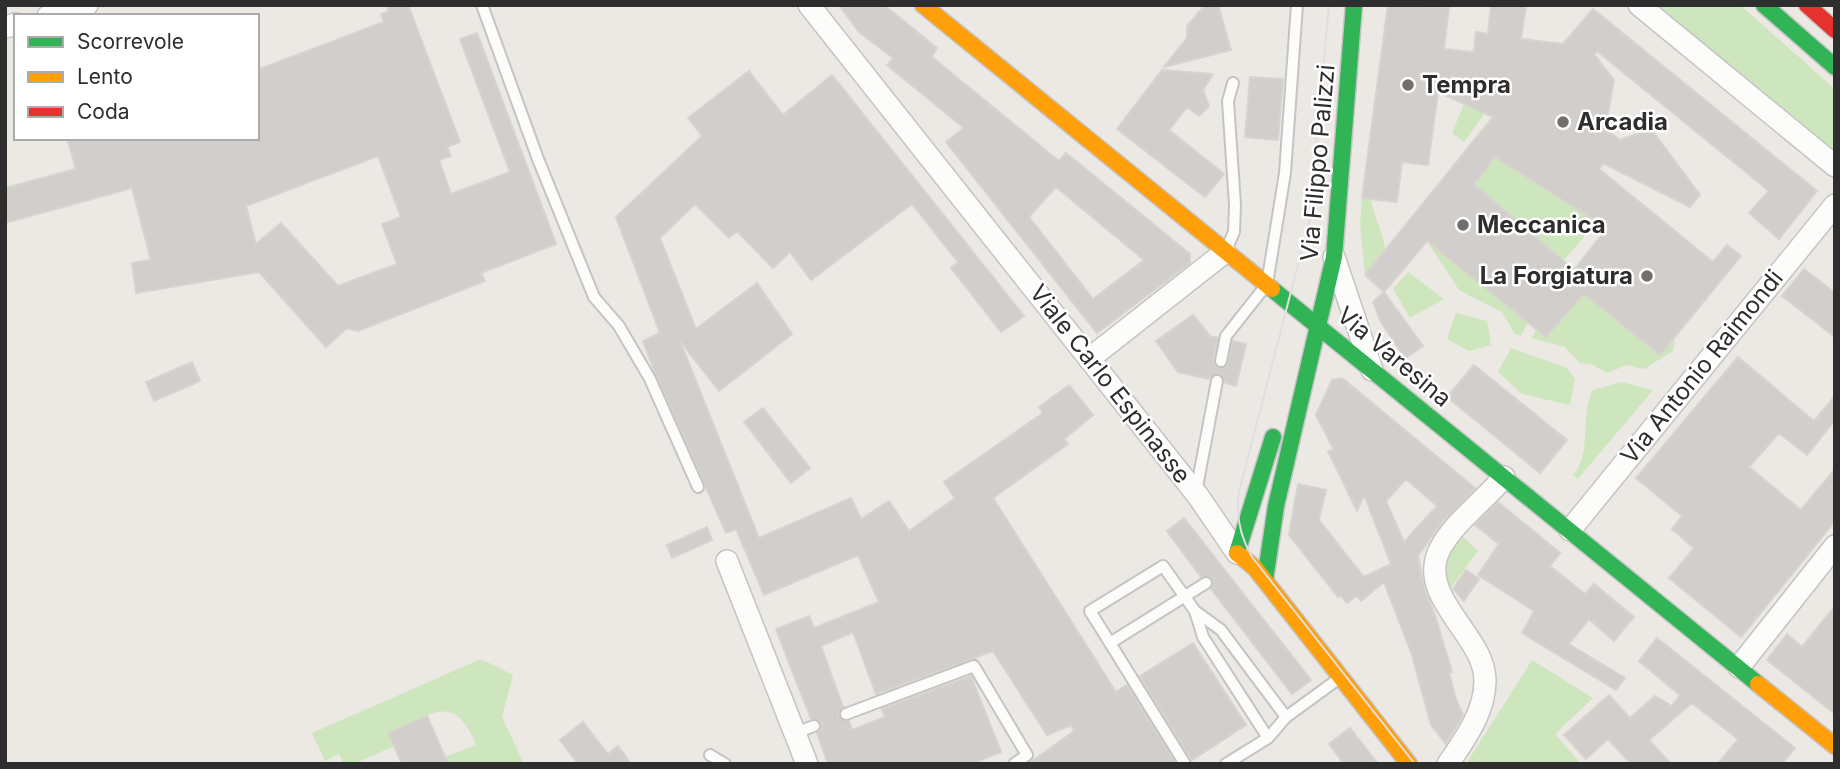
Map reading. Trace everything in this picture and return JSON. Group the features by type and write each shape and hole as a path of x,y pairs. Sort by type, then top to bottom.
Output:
{"street":[{"path":"55,14 87,5"},
{"name":"Viale Carlo Espinasse","path":"809,5 1196,493 1233,558 1265,580 1409,764"},
{"name":"Via Varesina","path":"923,5 1835,746"},
{"name":"Via Filippo Palizzi","path":"1265,580 1276,506 1334,257 1354,5"},
{"path":"1639,5 1835,166"},
{"path":"1764,5 1835,67"},
{"path":"1807,5 1835,30"},
{"name":"Via Antonio Raimondi","path":"1570,530 1835,205"},
{"path":"1089,359 1225,252"},
{"path":"1334,257 1372,370"},
{"name":"Via Filippo Palizzi","path":"1285,392 1298,342 1318,324"},
{"path":"1233,558 1262,480 1279,417"},
{"path":"1448,764 1478,716 1486,678 1482,661 1441,593 1434,564 1446,540 1504,477"},
{"name":"Via Filippo Palizzi","path":"1233,558 1252,541 1276,506"},
{"path":"1739,667 1835,545"},
{"path":"727,561 805,730 807,764"}],"lane":[{"path":"482,5 538,159 594,297 619,326 650,379 698,487"},
{"name":"Via Filippo Palizzi","path":"1267,284 1285,173 1297,5"},
{"path":"1225,252 1234,232 1228,101 1233,83"},
{"path":"1221,361 1226,336 1267,284"},
{"path":"1196,493 1195,485 1217,381"},
{"path":"1185,764 1090,611 1163,566 1195,611 1221,631 1286,717"},
{"path":"1110,643 1206,583"},
{"path":"1195,611 1203,637 1268,738"},
{"path":"846,714 974,666 1027,755 1014,764"},
{"path":"1226,764 1268,738 1286,717 1341,677"},
{"path":"710,755 725,764"}],"green space":[{"path":"1654,5 1740,5 1835,89 1835,153"},
{"path":"1464,104 1485,113 1464,142 1452,133"},
{"path":"1495,157 1597,222 1563,261 1474,184"},
{"path":"1362,198 1371,199 1385,250 1365,275 1360,223"},
{"path":"1427,241 1528,323 1521,336 1515,334 1502,312 1459,290"},
{"path":"1408,272 1444,299 1410,318 1393,289"},
{"path":"1584,294 1660,355 1675,338 1673,351 1644,369 1626,365 1608,373 1591,364 1580,363 1565,347 1531,338 1537,330 1546,337"},
{"path":"1456,313 1487,321 1491,345 1469,351 1447,339"},
{"path":"1511,348 1567,368 1575,379 1570,405 1522,394 1498,372"},
{"path":"1621,382 1653,390 1578,479 1573,475 1583,456 1587,411 1593,390"},
{"path":"1462,536 1478,551 1450,589 1448,561"},
{"path":"481,659 513,675 502,717 524,764 448,764 445,757 476,745 468,728 459,717 450,712 429,714 389,733 394,746 354,764 344,764 339,754 325,761 312,733"},
{"path":"1532,660 1593,698 1555,734 1581,764 1466,764"}],"building":[{"path":"386,5 408,5 460,142 447,147 451,156 439,160 451,194 510,172 460,39 477,33 556,244 481,273 485,281 358,331 347,328 326,347 259,272 136,293 132,263 151,260 132,188 5,223 5,188 76,169 68,140 259,140 259,69 384,22 381,14 389,11","holes":["378,156 401,217 382,224 397,264 338,286 281,223 256,244 246,206"]},
{"path":"839,5 884,5 937,48 932,57 1059,161 1066,153 1190,254 1190,263 1097,333 946,142 964,128 887,65 893,58 859,32","holes":["1056,187 1144,260 1093,299 1029,217"]},
{"path":"1205,5 1218,5 1231,50 1164,67 1187,38 1187,26"},
{"path":"1388,5 1449,7 1444,49 1474,52 1476,32 1488,34 1491,5 1526,5 1521,39 1563,44 1593,9 1817,191 1779,239 1749,213 1769,191 1597,51 1594,54 1614,80 1605,129 1620,140 1651,129 1700,195 1690,207 1603,163 1599,169 1713,262 1727,245 1741,256 1660,355 1584,294 1546,337 1427,241 1384,292 1365,275 1493,117 1438,92 1428,165 1402,162 1397,202 1362,198","holes":["1495,157 1607,228 1574,270 1474,184"]},
{"path":"1162,70 1213,74 1203,90 1209,106 1199,116 1187,107 1169,130 1224,174 1205,197 1117,129"},
{"path":"749,71 783,115 832,75 1024,316 1001,332 951,268 958,262 912,204 811,280 790,252 773,268 737,231 729,238 695,204 660,238 696,329 757,283 792,334 719,391 680,341 759,538 851,498 861,519 889,501 909,531 955,498 944,482 1043,413 1039,407 1069,385 1093,415 1064,439 1068,444 993,498 1116,692 1127,685 1176,764 1028,764 1074,731 1071,725 1047,735 993,651 876,694 853,632 821,646 843,707 838,712 839,717 849,721 852,730 885,717 882,709 971,676 1001,752 971,764 828,764 817,733 822,728 821,723 811,719 776,629 809,616 814,628 879,602 858,555 764,595 736,529 726,533 654,370 643,341 660,333 616,217 702,136 688,118"},
{"path":"1250,77 1283,79 1278,140 1245,137"},
{"path":"1804,269 1835,293 1835,337 1782,296"},
{"path":"1384,292 1423,346 1405,358 1381,322 1373,302"},
{"path":"1193,315 1210,336 1218,338 1213,360 1216,367 1227,366 1233,341 1246,344 1236,386 1225,383 1219,373 1209,379 1178,372 1156,341"},
{"path":"1738,357 1814,421 1835,396 1835,420 1807,455 1779,433 1749,467 1801,510 1835,469 1835,521 1741,637 1669,578 1694,548 1672,529 1682,516 1636,478"},
{"path":"192,362 200,381 154,401 146,382"},
{"path":"1474,365 1567,440 1540,473 1447,397"},
{"path":"1342,378 1475,488 1443,521 1418,556 1424,588 1435,615 1452,672 1449,673 1456,699 1463,715 1446,744 1431,725 1412,655 1384,582 1361,601 1356,596 1347,603 1340,595 1338,597 1289,535 1298,484 1326,490 1319,520 1364,577 1391,564 1364,495 1357,511 1328,451 1334,450 1316,415 1332,380","holes":["1406,479 1437,506 1404,542 1386,501"]},
{"path":"763,408 810,468 791,483 744,422"},
{"path":"1498,502 1560,553 1550,566 1585,594 1594,584 1634,617 1614,641 1589,619 1569,644 1625,678 1616,690 1522,633 1534,611 1478,575 1499,544 1475,525"},
{"path":"1184,518 1311,680 1292,694 1211,589 1212,578 1201,577 1167,531"},
{"path":"707,527 712,540 672,558 667,545"},
{"path":"1466,570 1479,579 1464,601 1453,589"},
{"path":"1835,606 1835,714 1767,660 1787,634 1802,647"},
{"path":"1657,638 1795,748 1782,764 1718,764 1738,739 1692,703 1649,740 1671,764 1631,764 1608,739 1586,759 1564,735 1609,695 1630,718 1655,696 1672,706 1680,695 1639,661"},
{"path":"1193,643 1246,725 1192,760 1140,676"},
{"path":"427,716 448,764 402,764 388,733"},
{"path":"583,722 608,754 618,746 631,764 578,764 560,740"},
{"path":"1350,728 1378,764 1344,764 1329,744"}],"tram line":[{"path":"1329,5 1309,222 1239,492 1238,518 1244,541 1252,557 1415,764"}],"traffic: fast":[{"path":"1265,580 1276,506 1334,257 1354,5"},
{"path":"1764,5 1835,67"},
{"path":"1272,289 1758,684"},
{"path":"1237,553 1273,437"}],"traffic: slow":[{"path":"923,5 1272,289"},
{"path":"1237,553 1255,568 1409,764"},
{"path":"1758,684 1835,746"}],"traffic: jam":[{"path":"1807,5 1835,30"}],"place":[{"name":"Tempra","path":"1408,85"},
{"name":"Arcadia","path":"1563,122"},
{"name":"Meccanica","path":"1463,225"},
{"name":"La Forgiatura","path":"1647,276"}]}
